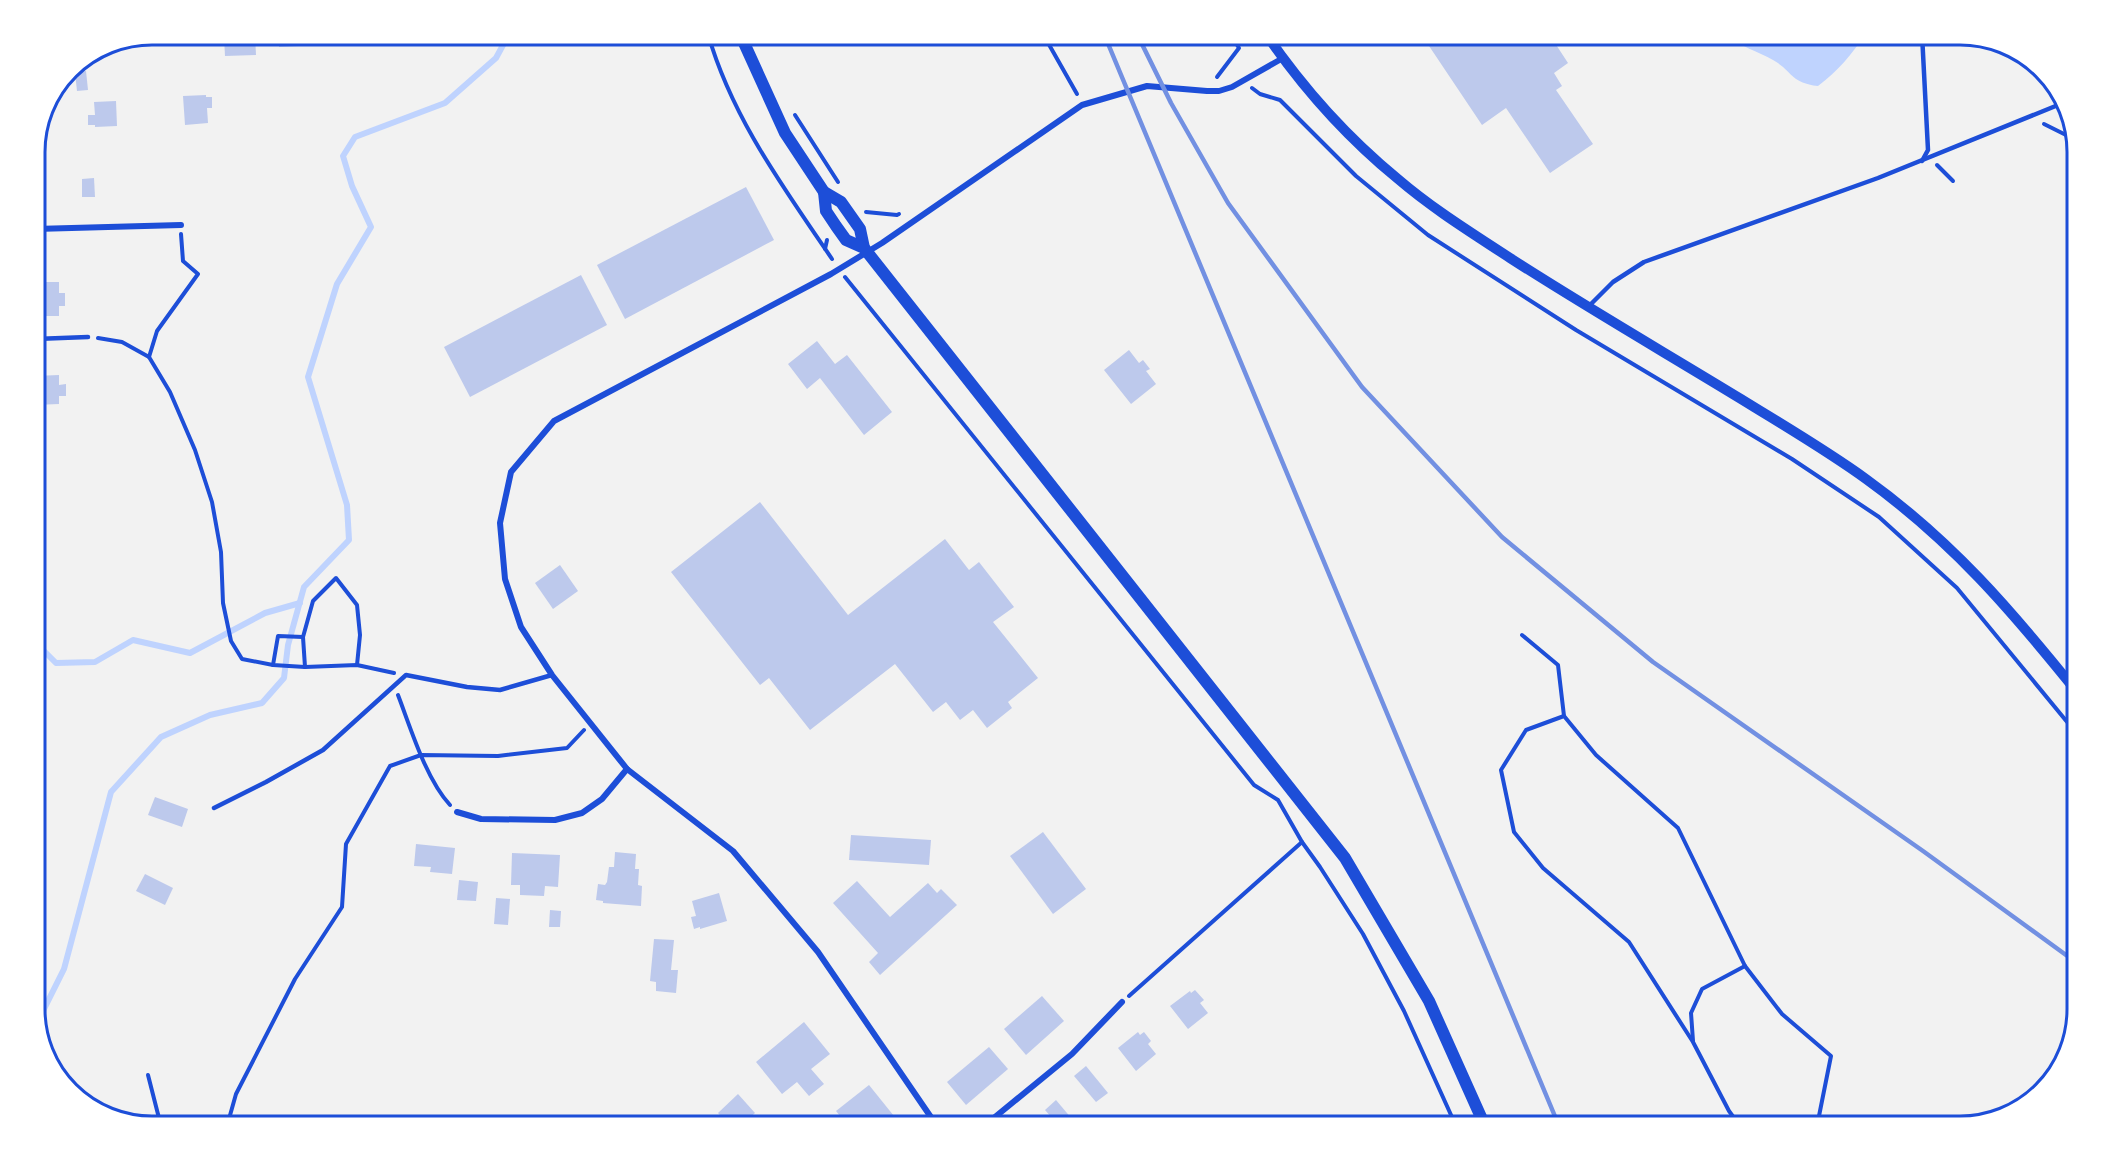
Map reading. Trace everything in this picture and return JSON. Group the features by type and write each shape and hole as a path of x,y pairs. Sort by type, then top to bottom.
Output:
{"main road":[{"path":"745,45 785,132 824,192 841,202 860,230 865,250 1345,858 1429,1001 1481,1116"}],"street":[{"path":"1273,45 1327,111 1397,179 1439,212 1588,308 1808,440 1897,501 1978,574 2067,680"},
{"path":"930,1116 818,952 733,851 627,769 552,675 521,627 505,579 500,523 511,472 554,421 838,269 1082,105 1147,86 1219,90 1242,81 1282,58"},
{"path":"45,229 181,225"},
{"path":"457,812 481,819 555,820 582,813 602,798 627,769"},
{"path":"996,1116 1072,1054 1122,1002"}],"lane":[{"path":"1922,161 1928,150 1923,45"},
{"path":"1588,308 1612,282 1644,262 1922,161 2056,106"},
{"path":"45,338 88,336"},
{"path":"214,808 323,750 406,675 467,687 500,690 552,675"}],"path":[{"path":"711,45 747,130 838,269 1254,785 1278,800 1302,842 1363,934 1404,1011 1451,1116"},
{"path":"1049,45 1082,105"},
{"path":"1217,77 1239,48 1237,45"},
{"path":"1242,81 1260,94 1280,100 1356,176 1428,236 1576,330 1792,459 1879,517 1958,588 2067,722"},
{"path":"790,107 839,182"},
{"path":"2030,116 2066,135"},
{"path":"1922,161 1939,166 1953,181"},
{"path":"149,357 157,331 198,274 183,261 181,225"},
{"path":"88,336 122,342 149,357 170,392 195,450 212,502 221,552 223,603 231,641 242,659 273,665 305,667 357,665 406,675"},
{"path":"305,667 303,637 313,601 336,579 357,605 360,635 357,665"},
{"path":"1522,635 1558,665 1564,716 1596,755 1678,828 1745,966 1782,1014 1831,1056 1819,1116"},
{"path":"273,665 278,636 303,637"},
{"path":"395,685 421,755 443,797 457,812"},
{"path":"1564,716 1526,730 1501,770 1514,832 1543,868 1629,942 1693,1042 1733,1116"},
{"path":"230,1116 236,1094 295,980 342,907 346,844 390,766 421,755 498,756 567,748 590,723"},
{"path":"1122,1002 1302,842"},
{"path":"1693,1042 1691,1012 1702,989 1745,966"},
{"path":"148,1076 158,1116"}],"water":[{"path":"1741,45 1858,45 1832,75 1818,86 1802,82 1780,64"}],"building":[{"path":"224,45 256,45 256,55 225,56"},
{"path":"279,45 317,45 279,47"},
{"path":"1428,45 1556,45 1568,63 1554,73 1562,86 1556,90 1593,144 1550,173 1506,108 1482,125"},
{"path":"86,71 88,90 77,91 76,78"},
{"path":"206,95 206,97 212,97 212,108 207,108 208,123 185,125 183,96"},
{"path":"116,101 117,126 88,125 88,115 95,115 94,102"},
{"path":"94,178 95,197 82,197 82,179"},
{"path":"746,187 774,240 625,319 597,265"},
{"path":"581,275 607,325 470,397 444,347"},
{"path":"45,282 59,282 59,293 65,293 65,306 59,306 59,316 45,316"},
{"path":"817,341 835,364 847,355 892,412 864,435 820,378 807,389 788,364"},
{"path":"1129,350 1139,363 1143,360 1150,369 1146,371 1156,384 1131,404 1104,370"},
{"path":"59,375 59,385 66,384 66,396 59,396 59,404 45,405 45,376"},
{"path":"760,502 848,615 945,539 969,570 979,562 1014,607 993,622 1038,678 1008,702 1012,708 987,728 973,710 960,720 946,702 933,712 895,664 810,730 769,678 760,685 671,572"},
{"path":"560,565 578,591 553,609 535,583"},
{"path":"155,797 188,809 182,827 148,815"},
{"path":"1043,832 1086,889 1053,914 1010,856"},
{"path":"851,835 931,840 929,865 849,860"},
{"path":"416,844 455,848 452,874 430,872 431,867 414,866"},
{"path":"615,852 636,854 635,869 639,869 638,885 642,886 641,906 603,903 603,901 596,900 598,884 605,885 609,867 614,867"},
{"path":"512,853 560,855 558,887 545,886 544,896 520,895 520,885 511,885"},
{"path":"145,874 173,888 165,905 136,891"},
{"path":"459,880 478,882 476,901 457,900"},
{"path":"857,881 890,917 928,883 937,893 941,889 957,905 880,975 869,962 878,953 833,903"},
{"path":"719,893 727,921 694,929 691,917 696,916 692,901"},
{"path":"496,898 510,899 508,925 494,924"},
{"path":"550,910 561,911 560,927 549,927"},
{"path":"654,939 674,940 671,970 678,970 676,993 656,991 656,982 650,981"},
{"path":"1195,990 1204,1000 1200,1003 1208,1013 1188,1029 1170,1006 1190,991 1191,993"},
{"path":"1042,996 1064,1021 1026,1055 1004,1029"},
{"path":"804,1022 830,1054 811,1069 824,1084 809,1096 797,1082 782,1094 756,1062"},
{"path":"1138,1032 1140,1035 1144,1032 1151,1041 1148,1044 1156,1054 1136,1071 1118,1048"},
{"path":"989,1047 1008,1069 966,1105 947,1082"},
{"path":"1086,1066 1108,1093 1096,1102 1074,1076"},
{"path":"869,1085 894,1116 840,1116 836,1111"},
{"path":"738,1094 755,1113 752,1116 721,1116 718,1113"},
{"path":"1056,1100 1069,1116 1050,1116 1045,1110"}],"waterway":[{"path":"45,1007 64,969 111,792 161,737 210,715 262,703 284,678 288,645 304,587 349,540 347,505 308,377 337,284 371,227 352,186 343,156 355,137 445,103 496,58 503,45"},
{"path":"45,652 56,663 95,662 133,640 190,653 265,613 300,603"}],"railway":[{"path":"1109,45 1555,1116"},
{"path":"1142,45 1171,103 1228,203 1362,387 1502,537 1653,662 1923,851 2067,956"}]}
